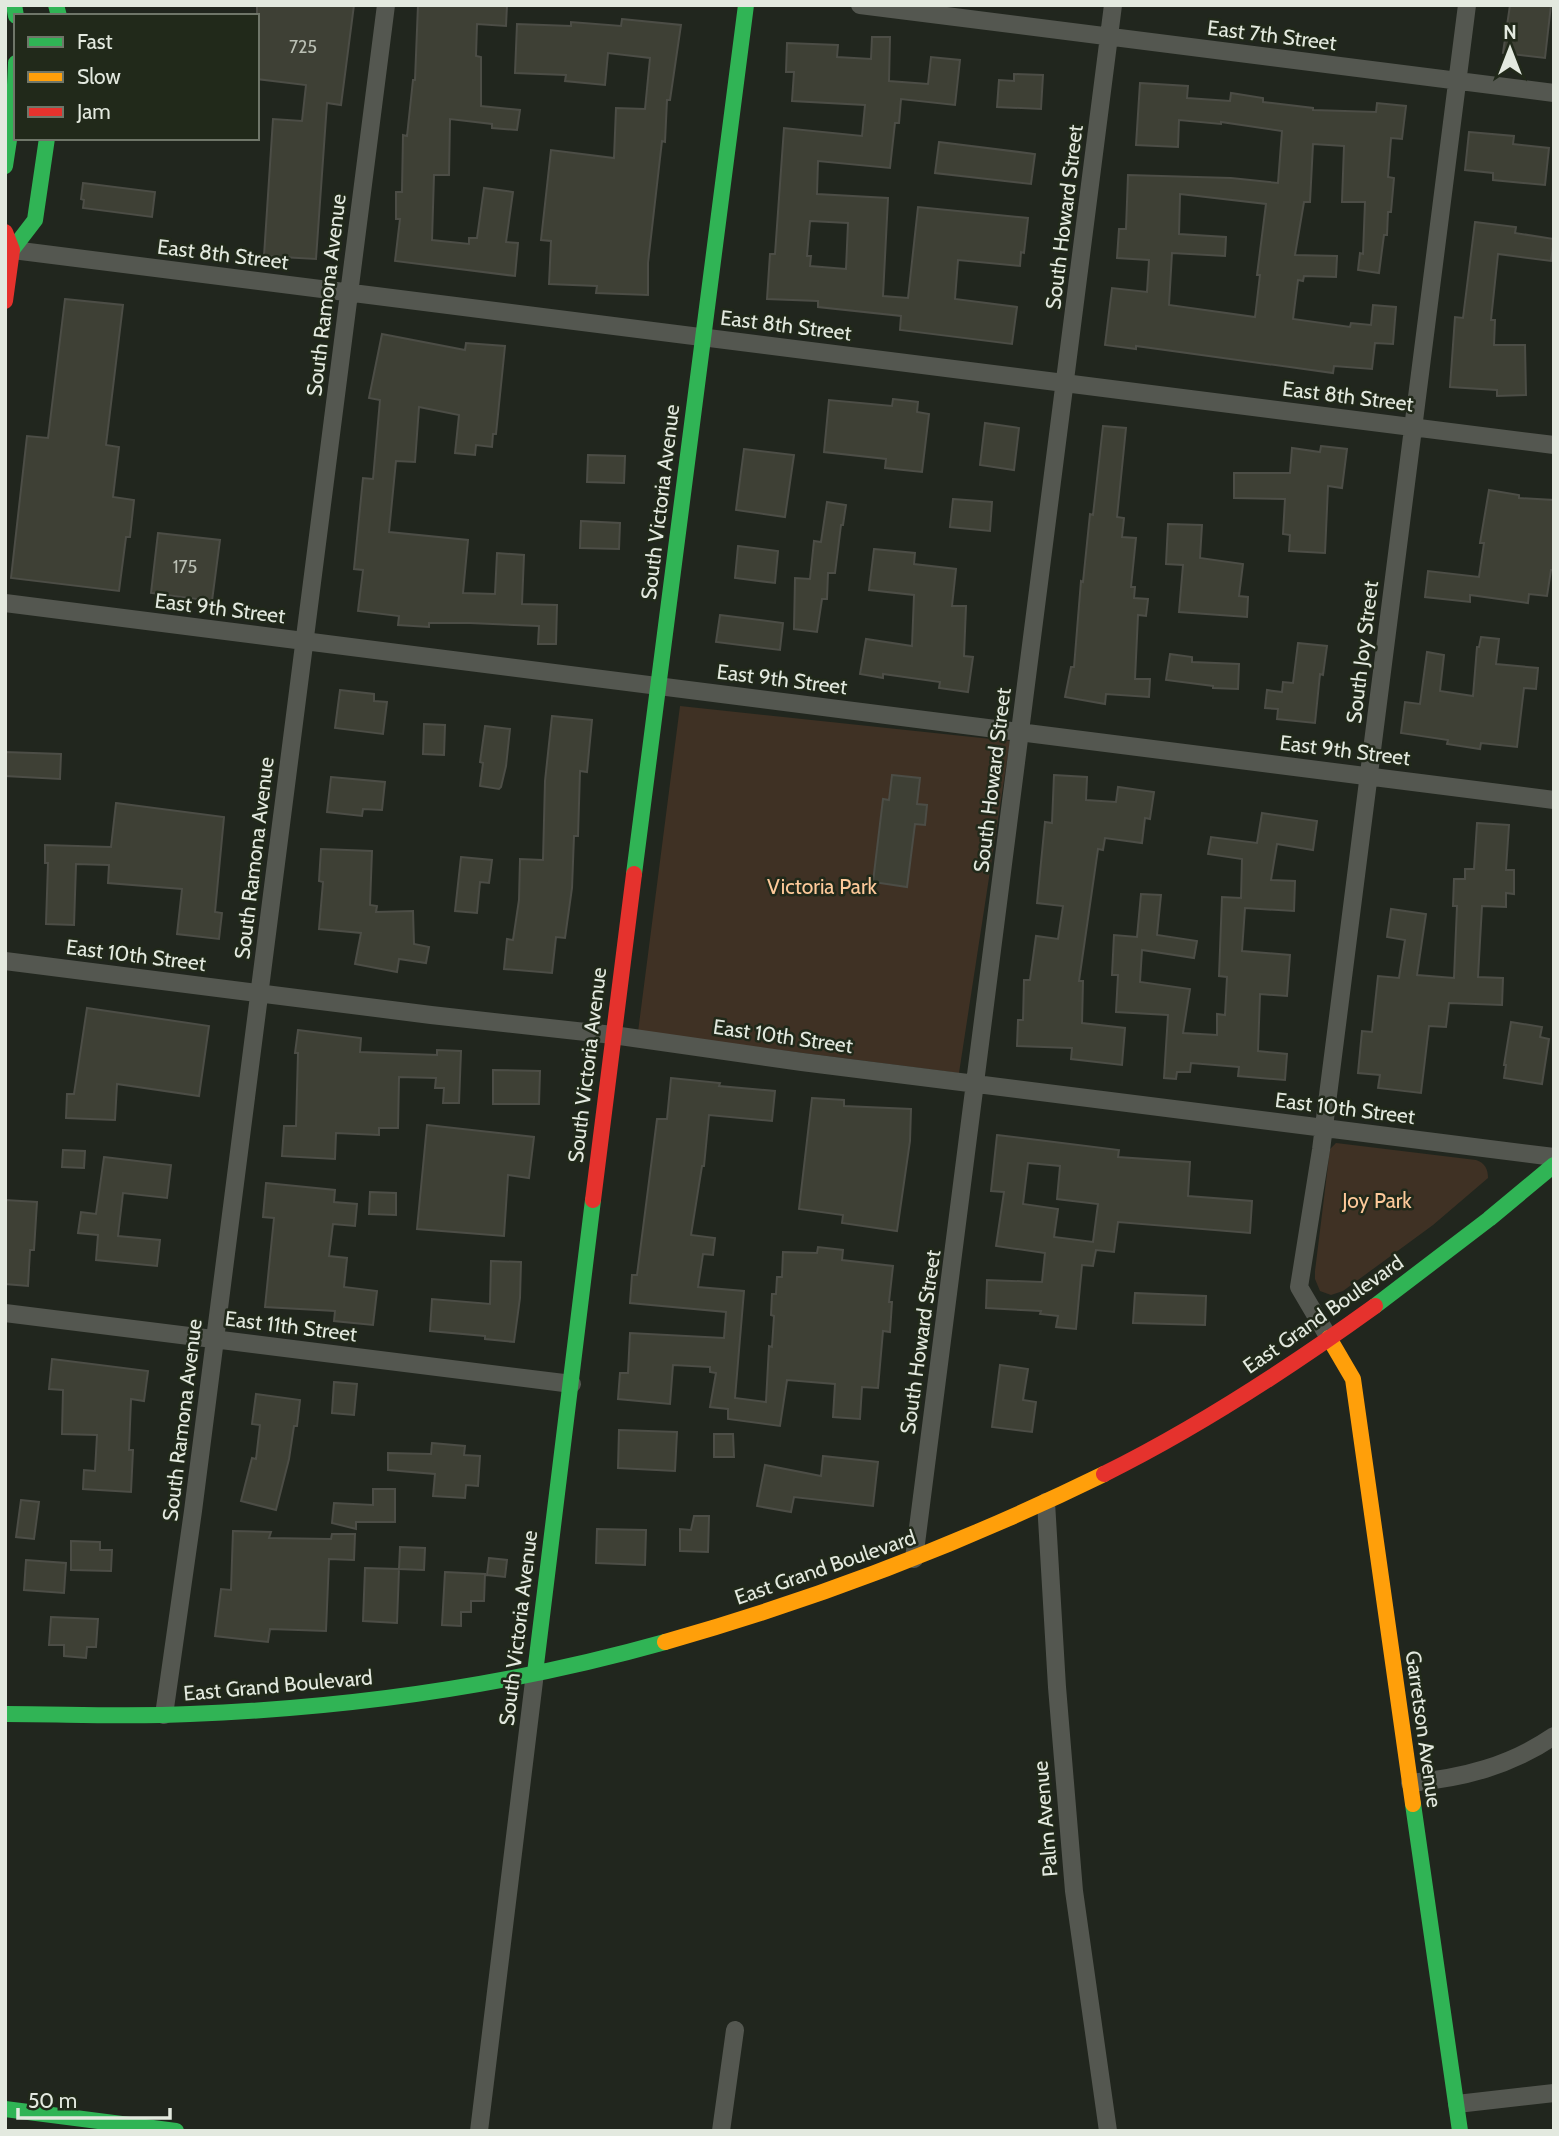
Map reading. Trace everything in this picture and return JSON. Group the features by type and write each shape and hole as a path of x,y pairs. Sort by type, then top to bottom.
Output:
{"street":[{"name":"South Ramona Avenue","path":"164,1715 260,993 386,5"},
{"name":"South Victoria Avenue","path":"480,2131 613,1035 746,5"},
{"name":"East 7th Street","path":"860,5 1554,93"},
{"name":"South Howard Street","path":"914,1559 1114,5"},
{"name":"South Joy Street","path":"1329,1338 1299,1287 1324,1128 1467,5"},
{"path":"5,166 14,107"},
{"path":"9,249 35,220 47,140"},
{"path":"5,232 9,249 5,301"},
{"name":"East 8th Street","path":"9,249 1554,445"},
{"name":"East 9th Street","path":"5,603 1554,800"},
{"name":"East 10th Street","path":"5,961 613,1035 1554,1157"},
{"name":"East Grand Boulevard","path":"5,1714 224,1713 344,1703 457,1688 535,1673 642,1647 725,1625 813,1597 914,1559 1046,1502 1117,1468 1198,1424 1329,1338 1436,1260 1554,1165"},
{"name":"East 11th Street","path":"5,1312 572,1384"},
{"name":"Garretson Avenue","path":"1329,1338 1353,1379 1460,2131"},
{"name":"Palm Avenue","path":"1046,1502 1057,1687 1074,1891 1108,2131"},
{"path":"1410,1783 1447,1779 1495,1767 1534,1749 1554,1736"},
{"path":"721,2131 735,2030"},
{"path":"1457,2104 1554,2093"},
{"path":"5,2109 176,2131"}],"green space":[{"name":"Victoria Park","path":"680,706 1010,741 959,1073 638,1032"},
{"name":"Joy Park","path":"1336,1143 1476,1160 1485,1167 1488,1178 1433,1225 1343,1291 1331,1295 1320,1291 1315,1271 1330,1149"}],"building":[{"path":"257,5 354,5 341,105 327,103 316,259 264,256 273,119 302,121 306,85 259,79"},
{"path":"418,5 507,5 506,26 477,24 476,56 481,57 481,106 520,110 517,130 450,119 449,175 434,175 432,240 469,244 469,238 477,238 484,188 513,192 506,242 518,243 515,276 395,261 400,219 396,219 396,192 402,192 403,135 407,136 415,80"},
{"path":"1510,5 1551,5 1545,58 1503,53"},
{"path":"622,19 681,25 670,100 667,100 665,142 662,141 648,263 648,295 596,293 597,286 549,284 551,241 541,240 551,150 614,158 616,108 645,109 650,58 608,53 605,85 565,81 566,75 515,73 517,24 571,26 571,22 621,26"},
{"path":"872,37 890,37 889,81 928,84 931,57 960,60 955,105 901,99 899,123 895,123 890,168 818,161 817,194 888,198 883,296 908,298 918,207 1028,218 1020,266 958,260 955,299 1017,307 1012,344 900,330 901,316 818,307 818,301 767,299 770,254 775,254 784,128 862,136 865,105 792,101 794,72 786,72 787,43 838,45 837,57 871,59","holes":["810,221 848,223 846,269 810,266 811,256 807,256"]},
{"path":"1014,74 1043,75 1041,109 997,107 999,80 1014,81"},
{"path":"1140,83 1188,86 1187,98 1230,101 1231,93 1263,98 1263,102 1313,110 1376,112 1377,103 1406,106 1402,139 1391,138 1388,177 1394,178 1391,212 1388,212 1387,235 1384,235 1379,273 1358,270 1360,253 1363,254 1365,202 1342,202 1344,146 1313,144 1310,202 1304,202 1295,255 1337,256 1336,277 1304,276 1303,281 1298,280 1293,319 1350,327 1351,323 1371,325 1373,305 1396,307 1393,344 1375,343 1372,369 1334,366 1333,373 1136,346 1136,349 1105,345 1112,288 1147,292 1149,260 1117,258 1119,229 1126,229 1128,175 1231,178 1278,183 1282,131 1221,122 1179,120 1178,147 1136,145","holes":["1180,194 1266,204 1255,317 1169,305 1172,253 1225,256 1226,237 1179,234"]},
{"path":"1469,132 1514,136 1513,144 1549,148 1545,185 1493,180 1493,173 1465,170"},
{"path":"939,142 1035,154 1031,184 935,173"},
{"path":"83,183 155,192 152,217 83,208"},
{"path":"1475,222 1516,227 1515,233 1554,239 1551,261 1498,254 1491,320 1495,320 1494,345 1525,345 1526,395 1497,396 1497,390 1450,387 1455,317 1463,318"},
{"path":"65,299 123,305 106,445 119,447 113,497 134,500 119,591 11,578 27,436 48,438"},
{"path":"382,334 465,350 466,343 505,346 496,434 493,434 492,447 476,445 475,455 455,453 459,415 419,407 415,462 396,461 389,532 468,540 463,593 495,594 497,553 524,555 522,604 557,605 556,644 538,644 539,626 470,623 429,623 429,627 398,625 399,616 358,611 363,570 354,569 363,478 373,479 380,400 369,398"},
{"path":"893,399 918,402 917,412 929,414 922,472 885,468 886,459 824,452 829,400 892,406"},
{"path":"985,423 1019,428 1014,470 980,465"},
{"path":"1103,426 1126,428 1117,517 1124,518 1122,537 1136,538 1131,587 1135,587 1134,598 1148,599 1146,616 1138,615 1135,679 1150,679 1149,697 1106,694 1105,704 1065,697 1071,667 1074,667 1081,581 1083,582 1090,514 1093,515"},
{"path":"1321,446 1347,449 1342,488 1328,486 1325,553 1289,551 1290,535 1283,534 1285,499 1234,498 1234,473 1290,473 1292,448 1320,452"},
{"path":"744,449 794,455 785,517 736,510"},
{"path":"588,455 625,456 624,483 587,482"},
{"path":"1489,490 1519,495 1519,498 1554,500 1554,570 1551,570 1547,596 1529,594 1528,603 1470,595 1470,602 1425,597 1428,571 1479,577 1484,543 1480,543"},
{"path":"953,499 992,502 990,531 950,527"},
{"path":"827,502 846,505 835,573 828,573 827,599 822,599 817,632 794,629 795,578 810,579 814,541 821,542"},
{"path":"581,521 620,523 619,549 580,548"},
{"path":"1168,524 1202,525 1200,558 1243,564 1239,596 1248,597 1247,617 1179,612 1183,565 1166,564"},
{"path":"158,533 220,540 212,601 151,593"},
{"path":"738,546 778,551 775,583 735,578"},
{"path":"874,549 915,553 914,564 956,569 952,606 966,606 964,656 973,657 968,692 939,688 940,682 883,674 883,678 860,674 866,639 912,646 914,595 869,590"},
{"path":"720,615 783,623 780,650 716,642"},
{"path":"1481,637 1499,639 1496,664 1538,668 1536,689 1524,688 1517,747 1481,743 1480,749 1447,744 1448,740 1401,733 1405,702 1420,704 1427,652 1444,655 1440,691 1473,696 1477,647"},
{"path":"1298,643 1327,646 1323,675 1320,674 1315,723 1277,719 1278,709 1265,708 1267,690 1282,692 1283,682 1293,683"},
{"path":"1170,654 1192,657 1192,662 1239,664 1238,689 1213,688 1166,680"},
{"path":"340,690 374,694 374,701 387,702 383,734 335,728"},
{"path":"552,716 592,720 587,772 580,771 578,836 574,836 572,888 565,938 556,937 552,973 504,969 507,939 513,940 519,900 520,859 543,860 545,781"},
{"path":"424,724 445,725 444,755 423,754"},
{"path":"485,726 510,729 506,766 499,789 480,786"},
{"path":"5,752 61,754 60,779 5,776"},
{"path":"892,775 920,778 917,804 927,805 925,825 915,824 907,887 873,882 883,799 889,800"},
{"path":"1054,775 1087,777 1086,800 1116,802 1118,787 1154,792 1150,819 1145,818 1142,843 1105,838 1103,850 1098,849 1079,981 1083,981 1082,1023 1125,1028 1122,1065 1071,1059 1072,1048 1017,1046 1018,1020 1023,1020 1024,980 1030,980 1036,936 1058,939 1063,906 1037,903 1045,822 1052,823"},
{"path":"331,777 385,782 382,810 363,809 362,816 327,812"},
{"path":"116,803 224,817 215,912 222,913 219,939 177,934 182,889 108,883 109,865 76,864 74,925 46,924 48,863 45,863 45,845 111,847"},
{"path":"1262,813 1317,821 1313,850 1277,844 1271,880 1295,881 1294,911 1245,908 1242,951 1290,955 1287,996 1260,994 1258,1051 1287,1054 1285,1080 1238,1076 1239,1067 1191,1063 1190,1072 1177,1072 1176,1079 1164,1078 1168,1015 1116,1012 1118,975 1112,975 1114,935 1137,937 1141,894 1161,895 1157,935 1197,941 1194,958 1142,950 1140,982 1190,989 1183,1033 1217,1035 1217,1014 1225,1015 1227,977 1219,976 1222,897 1241,898 1242,859 1208,854 1211,837 1257,843"},
{"path":"1477,823 1509,825 1506,870 1514,870 1514,894 1506,893 1506,907 1482,906 1478,977 1503,978 1502,1005 1449,1003 1446,1027 1429,1026 1421,1093 1378,1088 1380,1075 1358,1073 1362,1031 1372,1032 1378,976 1399,978 1405,940 1387,937 1391,909 1426,914 1417,975 1454,978 1457,906 1453,906 1454,879 1465,879 1465,869 1474,869"},
{"path":"321,849 372,851 370,905 377,906 376,912 413,911 414,944 429,947 426,963 399,959 397,972 355,964 361,933 319,929 323,882 319,881"},
{"path":"461,857 492,860 489,883 480,882 477,913 455,911"},
{"path":"87,1008 209,1026 199,1096 117,1084 115,1120 66,1118 67,1094 74,1094"},
{"path":"1511,1022 1542,1027 1540,1037 1549,1039 1542,1084 1504,1078"},
{"path":"298,1030 361,1038 360,1052 437,1055 437,1050 461,1051 459,1103 443,1103 444,1088 435,1088 436,1078 399,1077 398,1128 379,1128 379,1135 336,1133 335,1159 282,1156 284,1126 296,1126 298,1053 295,1053"},
{"path":"493,1070 540,1071 539,1104 493,1104"},
{"path":"671,1078 775,1091 772,1121 709,1115 704,1166 691,1235 715,1238 713,1255 703,1254 698,1287 744,1291 735,1398 766,1402 769,1346 772,1347 774,1316 771,1315 772,1294 776,1294 777,1277 782,1277 783,1252 817,1253 818,1247 843,1250 842,1260 893,1266 889,1302 892,1302 890,1332 883,1331 878,1388 862,1387 860,1419 833,1417 835,1384 787,1380 780,1426 728,1419 728,1409 710,1407 716,1373 710,1372 710,1367 673,1365 670,1404 618,1399 620,1373 628,1373 630,1333 724,1338 726,1312 630,1303 632,1275 637,1275 657,1119 667,1119"},
{"path":"812,1098 844,1100 844,1106 911,1109 910,1141 897,1231 842,1223 843,1215 799,1209"},
{"path":"427,1125 534,1137 529,1178 508,1175 504,1236 417,1229"},
{"path":"997,1135 1119,1150 1118,1157 1190,1162 1188,1196 1252,1201 1250,1233 1118,1222 1114,1252 1096,1250 1093,1266 1082,1265 1076,1329 1056,1327 1058,1316 1040,1314 1041,1311 986,1308 987,1280 1042,1282 1045,1253 996,1246 1004,1192 991,1191","holes":["1028,1163 1060,1166 1057,1199 1098,1204 1093,1242 1054,1237 1058,1209 1023,1204"]},
{"path":"63,1150 85,1151 84,1168 62,1167"},
{"path":"104,1157 171,1165 167,1198 123,1193 118,1236 160,1240 157,1266 96,1260 98,1235 78,1233 81,1212 96,1214"},
{"path":"266,1183 335,1190 334,1202 357,1204 355,1226 333,1224 329,1256 347,1258 344,1287 377,1291 373,1325 334,1321 335,1311 265,1307 274,1218 263,1217"},
{"path":"370,1192 396,1193 396,1215 369,1214"},
{"path":"5,1200 37,1202 34,1250 30,1250 28,1286 5,1284"},
{"path":"491,1261 521,1262 520,1298 514,1342 485,1339 485,1336 430,1331 432,1299 490,1304"},
{"path":"1135,1293 1206,1296 1205,1325 1133,1323"},
{"path":"52,1359 148,1371 144,1401 131,1399 131,1492 83,1489 84,1470 95,1471 97,1435 62,1434 63,1390 49,1389"},
{"path":"1000,1365 1028,1369 1023,1400 1036,1402 1032,1432 992,1427"},
{"path":"334,1382 357,1384 354,1415 332,1413"},
{"path":"256,1394 300,1400 297,1426 294,1426 276,1510 241,1501 252,1458 256,1459 260,1425 252,1424"},
{"path":"619,1430 677,1432 675,1471 618,1468"},
{"path":"714,1434 733,1434 734,1457 714,1457"},
{"path":"432,1443 465,1446 464,1455 480,1456 478,1486 466,1485 465,1498 433,1496 435,1474 388,1470 388,1453 431,1454"},
{"path":"823,1456 878,1462 873,1506 794,1497 791,1512 757,1506 765,1465 821,1476"},
{"path":"373,1489 395,1489 395,1522 356,1522 356,1529 332,1523 334,1503 373,1505"},
{"path":"21,1500 39,1502 34,1539 16,1537"},
{"path":"694,1516 709,1516 708,1552 680,1551 680,1529 691,1530"},
{"path":"597,1529 646,1530 645,1565 596,1563"},
{"path":"233,1531 271,1532 269,1538 331,1539 332,1534 355,1534 354,1560 329,1559 326,1631 270,1629 268,1642 215,1636 221,1589 231,1590"},
{"path":"71,1541 100,1542 100,1550 112,1550 111,1571 71,1570"},
{"path":"400,1547 425,1548 424,1570 399,1569"},
{"path":"489,1558 507,1560 505,1577 487,1575"},
{"path":"26,1560 66,1563 64,1593 24,1590"},
{"path":"365,1568 399,1569 397,1623 363,1621"},
{"path":"445,1572 485,1574 484,1601 471,1601 471,1612 461,1612 461,1626 442,1625"},
{"path":"51,1617 98,1619 96,1647 87,1647 86,1658 64,1656 64,1645 49,1645"}],"traffic: fast":[{"path":"14,5 16,14"},
{"path":"56,5 58,14"},
{"path":"634,874 746,5"},
{"path":"5,166 14,107"},
{"path":"12,250 35,220 47,140"},
{"path":"1375,1306 1489,1219 1554,1165"},
{"path":"535,1673 593,1200"},
{"path":"5,1714 190,1714 370,1700 549,1671 665,1642"},
{"path":"1413,1804 1460,2131"},
{"path":"5,2109 176,2131"}],"traffic: slow":[{"path":"1329,1338 1353,1379 1413,1804"},
{"path":"665,1642 778,1607 889,1568 1104,1474"}],"traffic: jam":[{"path":"5,232 12,250 5,301"},
{"path":"593,1200 634,874"},
{"path":"1104,1474 1243,1396 1375,1306"}]}
